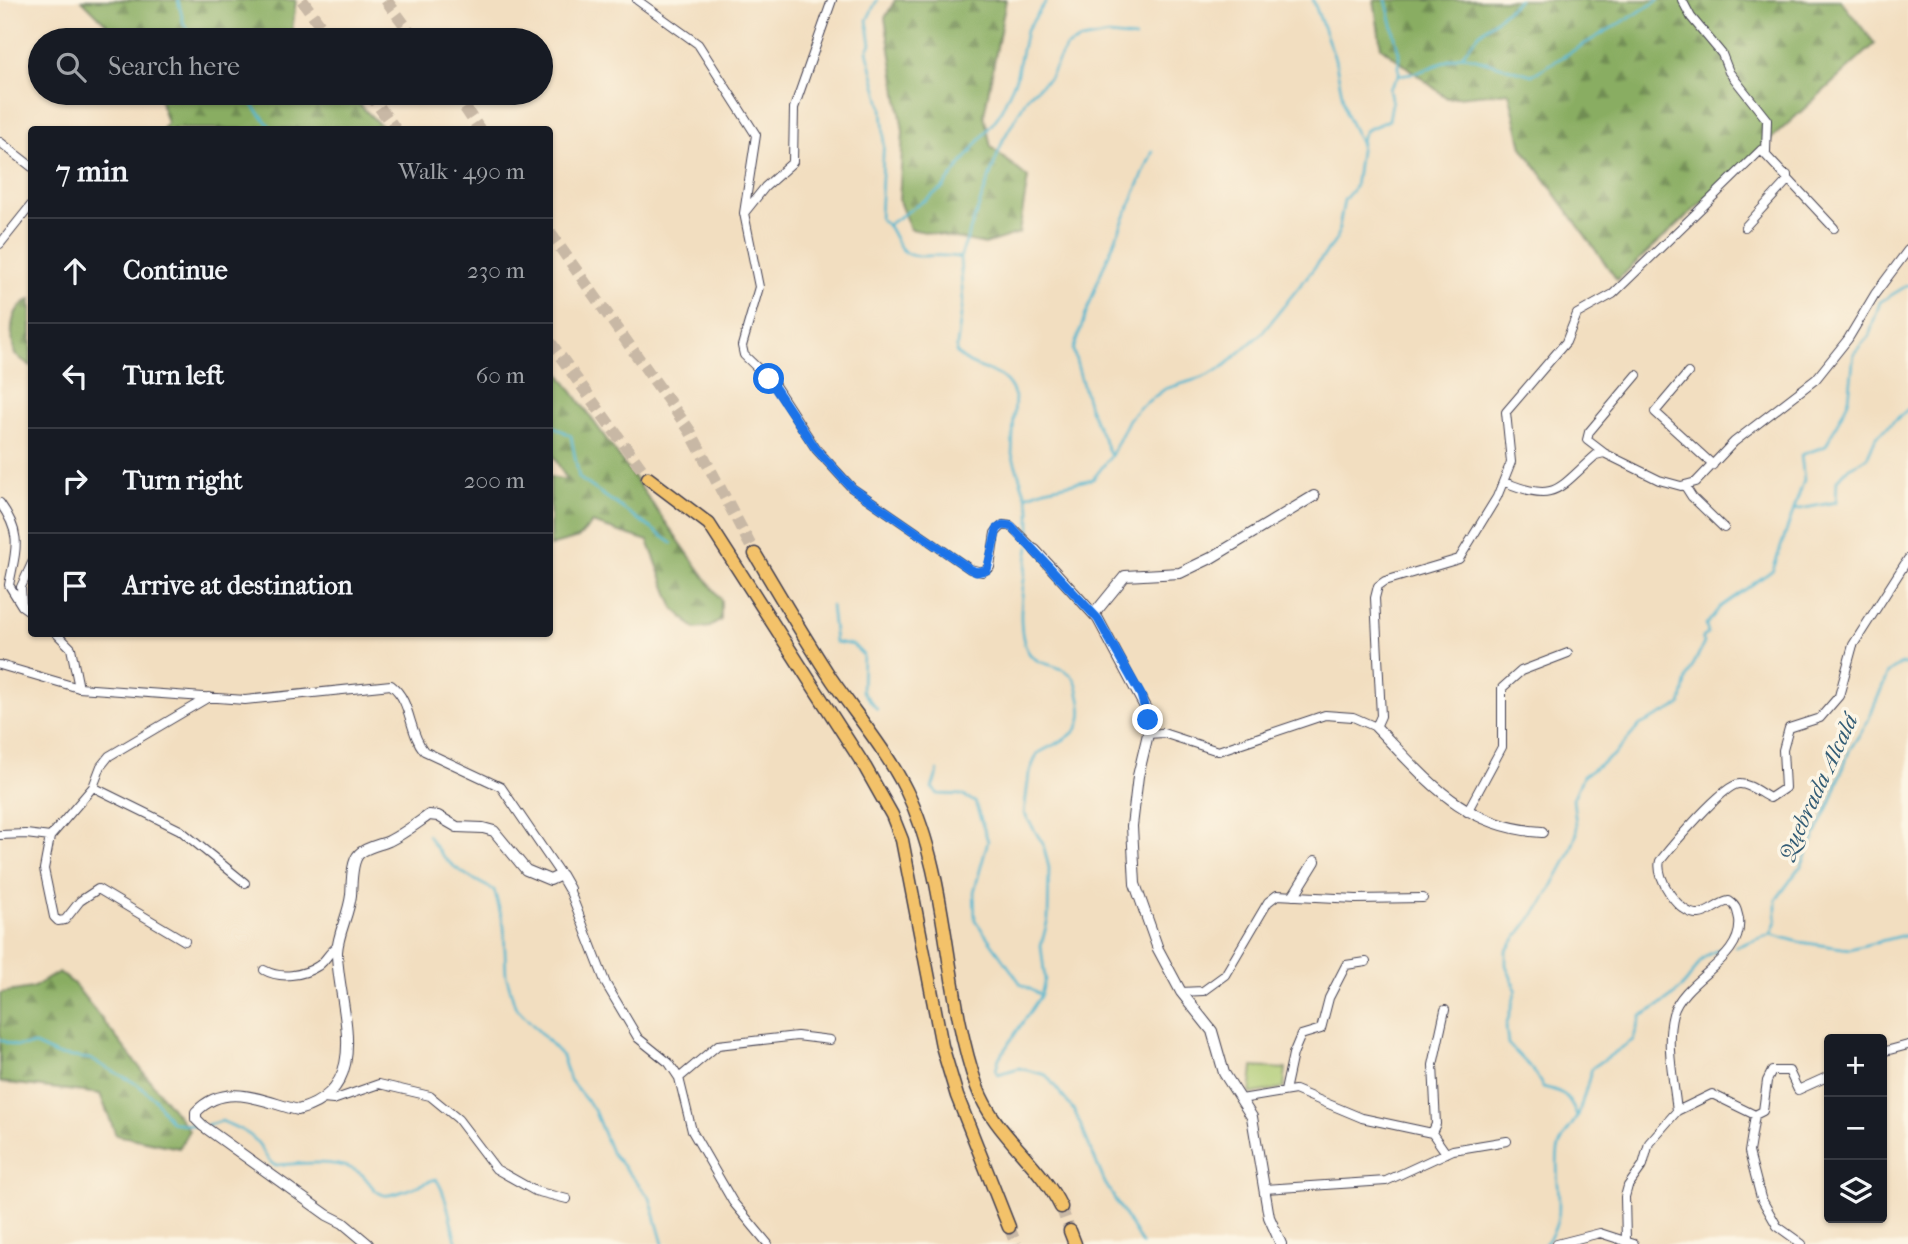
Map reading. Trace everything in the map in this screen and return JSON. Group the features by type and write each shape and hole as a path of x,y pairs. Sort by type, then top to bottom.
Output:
{"highway":[{"path":"648,478 709,524 865,767 892,815 902,839 942,1046 957,1096 1009,1227"},
{"path":"755,554 833,680 906,789 931,858 958,1016 978,1090 998,1126 1035,1166 1061,1207"},
{"path":"1070,1231 1074,1244"}],"street":[{"path":"637,0 698,44 757,135 744,214 759,287 742,350 774,384 820,455 860,494 976,572 990,567 996,533 1000,526 1011,526 1094,614 1141,695 1148,714 1148,734 1138,776 1132,825 1135,884 1158,949 1181,992 1212,1031 1222,1069 1252,1117 1269,1217 1281,1244"},
{"path":"744,214 765,187 793,162 794,108 832,0"},
{"path":"1682,0 1722,54 1729,72 1767,120 1766,152"},
{"path":"0,142 28,164"},
{"path":"1376,727 1381,716 1375,598 1378,586 1385,581 1457,561 1505,482 1512,455 1506,412 1566,342 1577,314 1613,294 1759,150 1766,152 1834,228"},
{"path":"1745,228 1787,181 1787,175"},
{"path":"0,244 28,209"},
{"path":"1637,375 1589,432 1587,440 1604,453 1659,480 1685,486 1696,482 1741,437 1816,379 1848,340 1875,294 1908,250"},
{"path":"1688,373 1655,412 1713,465"},
{"path":"1505,482 1532,493 1552,492 1596,455 1604,453"},
{"path":"1685,486 1724,528"},
{"path":"1094,614 1125,576 1180,573 1211,558 1314,496"},
{"path":"0,503 16,529 17,541 9,585 22,606 28,610"},
{"path":"1677,1111 1671,1042 1673,1016 1678,1001 1734,944 1740,931 1737,910 1729,901 1698,914 1686,911 1676,902 1659,864 1701,815 1735,785 1744,784 1770,798 1785,788 1783,750 1789,728 1820,718 1839,696 1853,645 1908,559"},
{"path":"22,606 21,587 28,572"},
{"path":"60,637 71,648 79,688"},
{"path":"1467,812 1502,747 1503,688 1521,671 1568,653"},
{"path":"0,665 79,688 244,700 391,685 402,697 417,742 424,751 501,787 561,874 569,888 606,984 638,1038 668,1063 679,1078 692,1131 733,1202 768,1244"},
{"path":"185,941 98,889 80,901 65,920 58,921 54,917 44,869 50,837 93,787 101,766 109,756 209,697"},
{"path":"1148,734 1169,735 1218,751 1301,720 1325,715 1353,717 1376,727 1467,812 1518,831 1542,832"},
{"path":"93,787 180,830 245,883"},
{"path":"368,1244 343,1223 318,1208 196,1119 196,1112 201,1107 230,1095 257,1096 298,1110 323,1099 336,1082 347,1051 346,1007 338,946 349,910 357,857 429,815 435,815 457,827 489,828 526,870 550,880 561,874"},
{"path":"0,835 50,837"},
{"path":"1294,895 1315,861"},
{"path":"1181,992 1203,991 1225,975 1268,902 1281,894 1356,899 1423,898"},
{"path":"264,970 273,975 299,974 320,965 338,946"},
{"path":"1285,1091 1293,1054 1301,1035 1321,1029 1329,998 1346,965 1366,962"},
{"path":"1432,1133 1436,1124 1433,1065 1445,1010"},
{"path":"679,1078 718,1045 797,1036 830,1040"},
{"path":"1887,1051 1908,1045"},
{"path":"1755,1115 1763,1111 1767,1081 1772,1071 1786,1069 1798,1090 1824,1078"},
{"path":"323,1099 333,1100 379,1084 430,1096 458,1119 496,1169 535,1191 567,1199"},
{"path":"1241,1100 1285,1091 1305,1093 1362,1118 1432,1133 1446,1153"},
{"path":"1557,1244 1600,1233 1630,1242 1628,1186 1643,1165 1649,1143 1677,1111 1712,1094 1755,1115"},
{"path":"1755,1115 1749,1152 1761,1198 1777,1226 1802,1244"},
{"path":"1265,1189 1386,1181 1446,1153 1507,1141"}],"green space":[{"path":"82,0 296,0 292,28 110,28"},
{"path":"895,0 1006,0 984,115 991,147 1028,178 1019,233 985,244 910,229 899,201 903,131 885,18"},
{"path":"1374,0 1840,0 1875,44 1617,280 1522,147 1509,92 1447,98 1381,47"},
{"path":"162,105 360,105 381,126 165,126 167,123"},
{"path":"28,301 28,364 15,355 12,339 12,323"},
{"path":"553,364 721,600 721,620 710,627 695,629 674,609 648,541 592,523 578,538 553,545 553,478 567,480 553,455"},
{"path":"59,972 74,984 189,1130 179,1148 116,1135 100,1094 0,1082 0,993 32,988"},
{"path":"1253,1067 1286,1069 1284,1088 1250,1094"}],"waterway":[{"path":"178,0 187,28"},
{"path":"877,0 867,20 871,44 867,51 882,108 884,135 880,219 888,226 898,245 910,255 960,258 963,301 956,352 972,364 1004,379 1015,397 1012,454 1030,508 1030,541"},
{"path":"889,224 943,188 999,115 1016,78 1026,31 1047,0"},
{"path":"1313,0 1335,59 1346,114 1360,143"},
{"path":"1386,0 1399,53 1399,75"},
{"path":"1462,55 1480,33 1519,0"},
{"path":"1026,496 1045,489 1093,479 1111,456 1129,419 1139,408 1165,389 1204,377 1222,368 1263,332 1337,239 1344,200 1355,187 1362,136 1366,130 1389,120 1392,103 1389,89 1399,75 1419,72 1462,55 1532,75 1659,0"},
{"path":"960,258 1003,140 1028,96 1049,78 1066,47 1081,40 1109,35 1135,38"},
{"path":"253,105 270,126"},
{"path":"1110,454 1089,407 1073,350 1100,275 1153,151"},
{"path":"1545,1244 1553,1233 1559,1211 1559,1147 1577,1117 1566,1096 1543,1087 1533,1070 1508,1044 1506,1027 1516,990 1506,965 1506,951 1543,903 1569,855 1577,833 1573,799 1583,776 1615,754 1640,725 1681,705 1687,678 1704,643 1702,638 1708,634 1706,625 1720,607 1773,570 1804,480 1801,455 1826,446 1849,399 1854,353 1869,336 1880,302 1908,285"},
{"path":"1795,510 1836,502 1837,480 1849,467 1867,458 1876,437 1908,409"},
{"path":"553,426 571,436 579,478 672,543"},
{"path":"1029,547 1021,602 1024,643 1032,657 1070,674 1078,687 1082,708 1078,727 1066,738 1037,754 1029,774 1024,813 1043,844 1049,868 1048,919 1041,946 1045,979 1041,995 999,1058 996,1070 998,1074 1019,1068 1046,1075 1075,1112 1105,1183 1142,1244"},
{"path":"831,606 835,642 853,645 863,655 862,691 877,709"},
{"name":"Quebrada Alcalá","path":"1771,934 1776,921 1776,900 1801,866 1830,804 1850,749 1867,723 1888,673 1901,664 1908,664"},
{"path":"938,771 932,788 938,794 962,795 975,802 988,841 974,892 975,920 1021,984 1039,994"},
{"path":"428,835 448,861 494,890 504,926 506,975 515,1006 562,1056 570,1080 594,1110 611,1152 650,1198 663,1244"},
{"path":"1735,947 1771,934 1799,942 1850,949 1908,934"},
{"path":"1578,1116 1592,1068 1633,1040 1641,1016 1672,997 1702,960 1723,948"},
{"path":"0,1040 16,1046 35,1045 57,1055 90,1059 137,1084 154,1098 171,1122 197,1126"},
{"path":"207,1125 222,1121 246,1133 254,1138 274,1165 318,1163 351,1168 384,1195 402,1192 436,1179 446,1201 457,1244"}],"tunnel":[{"path":"302,0 322,28"},
{"path":"386,0 407,28"},
{"path":"378,105 393,126"},
{"path":"463,105 477,126"},
{"path":"553,237 690,431 755,554"},
{"path":"553,346 648,478"},
{"path":"1061,1207 1070,1231"},
{"path":"1009,1227 1016,1244"}],"route":[{"path":"769,379 820,455 852,488 970,569 982,572 990,567 997,529 1007,524 1011,526 1026,544 1039,553 1104,627 1141,695 1148,720"}]}
